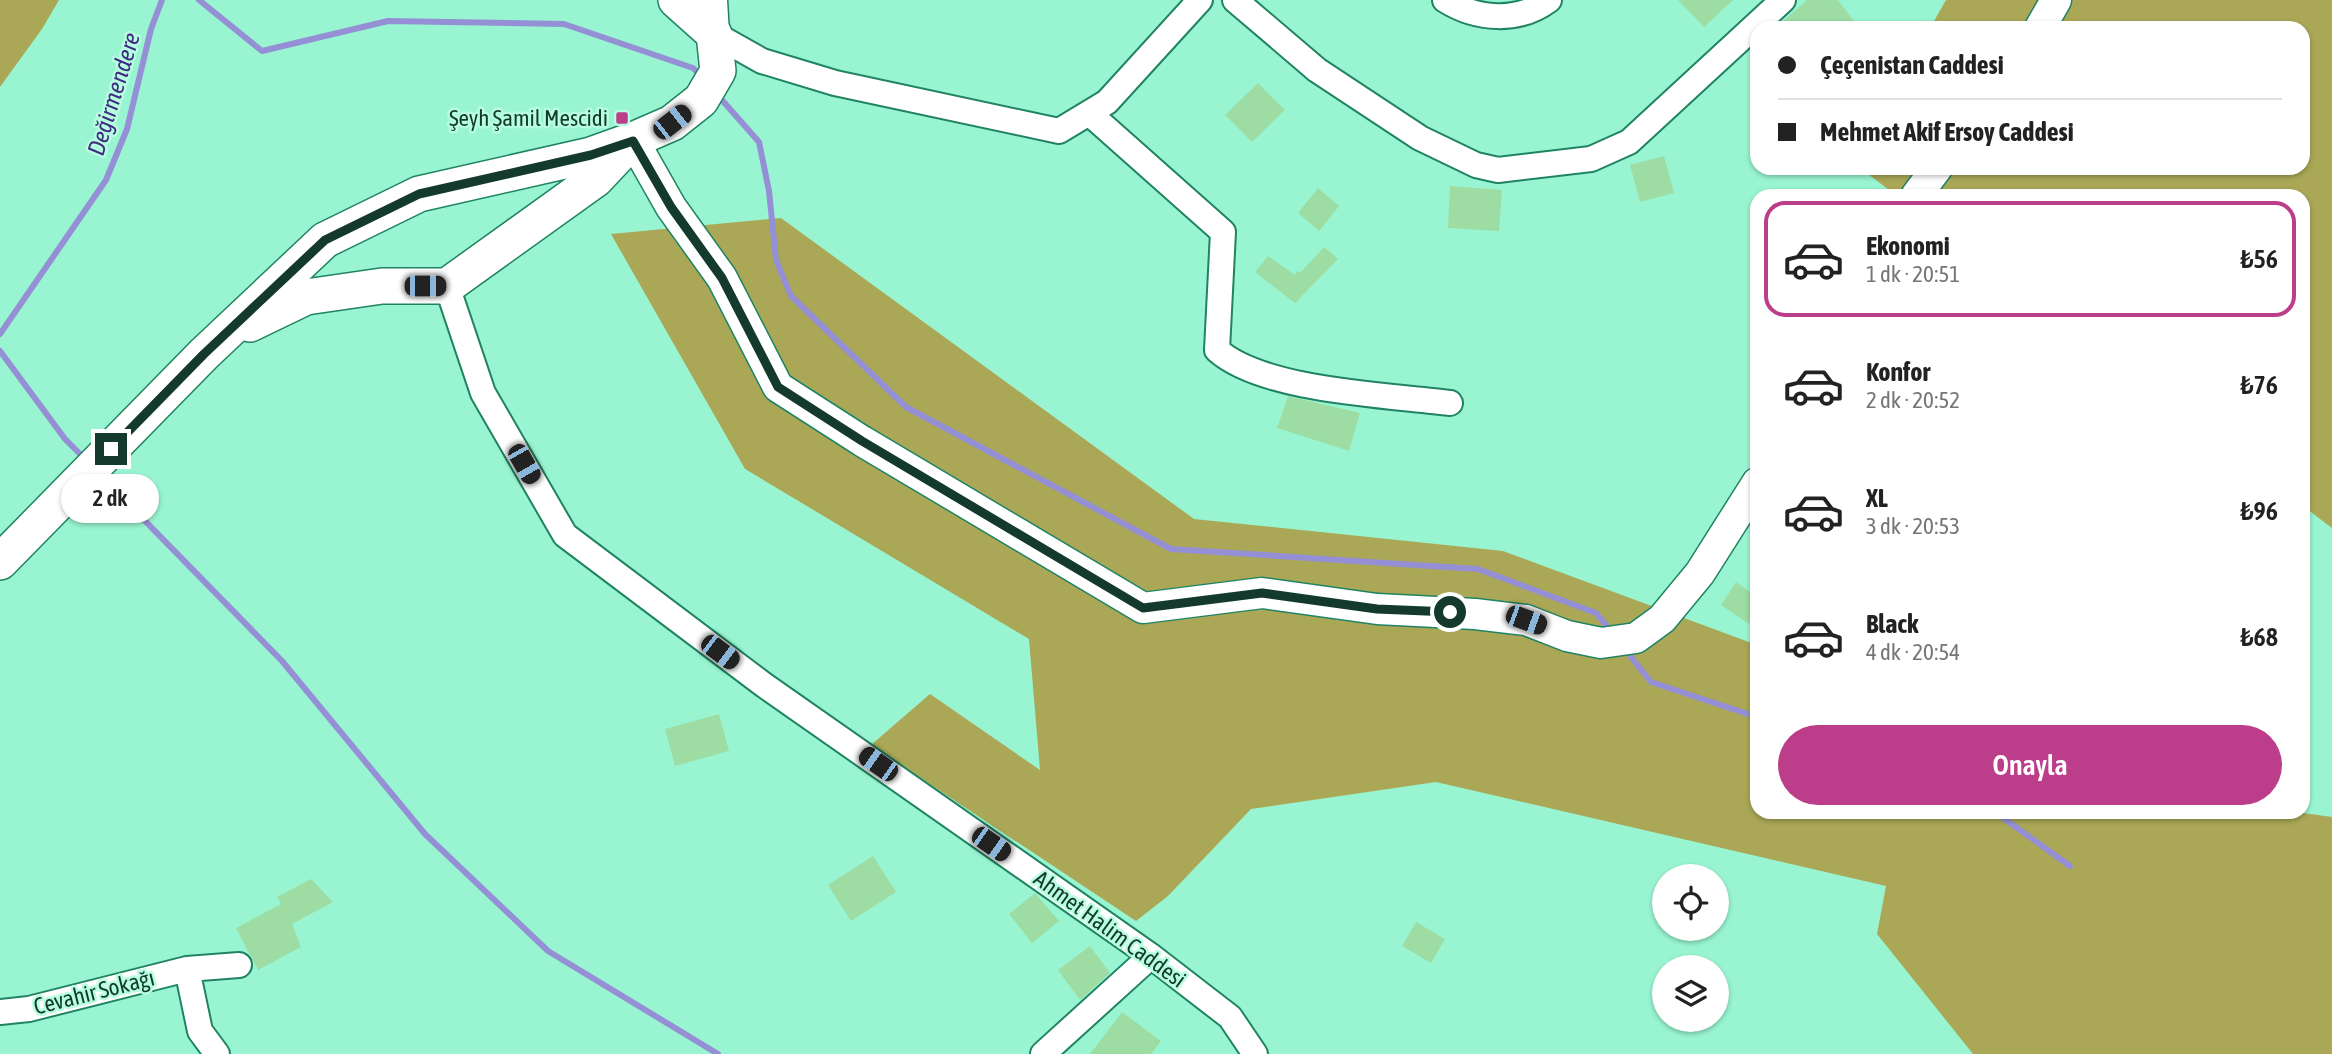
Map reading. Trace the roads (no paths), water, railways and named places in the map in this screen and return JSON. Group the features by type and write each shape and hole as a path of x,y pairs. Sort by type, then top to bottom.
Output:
{"main road":[{"path":"0,562 222,337 325,240 419,194 591,155 633,141 672,122 701,100 718,71 714,34 676,0"},
{"path":"222,337 306,297 382,286 447,286 596,179 633,141"}],"street":[{"path":"712,0 714,34 762,61 835,83 1059,131 1107,102 1200,0"},
{"path":"1234,0 1317,70 1420,138 1476,165 1498,170 1591,159 1629,142 1750,30"},
{"path":"1445,0 1484,17 1507,17 1537,9 1549,0"},
{"path":"1760,21 1783,0"},
{"path":"2044,21 2056,0"},
{"path":"1089,113 1223,232 1217,305 1217,350 1232,363 1285,381 1450,403"},
{"path":"633,141 671,207 722,278 778,387 862,441 1143,608 1262,593 1377,609 1475,614 1526,620 1567,636 1601,643 1636,638 1662,619 1700,573 1750,494"},
{"name":"Ahmet Halim Caddesi","path":"447,286 482,393 565,535 764,685 1151,956 1230,1017 1255,1054"},
{"path":"1043,1054 1151,956"},
{"name":"Cevahir Sokağı","path":"0,1012 29,1009 187,969 239,964"},
{"name":"Cevahir Sokağı","path":"187,969 201,1031 217,1054"}],"waterway":[{"name":"Değirmendere","path":"0,334 106,180 127,129 151,29 162,0"},
{"path":"199,0 262,51 388,21 564,24 693,68 697,72"},
{"path":"722,100 759,142 769,191 776,260 791,296 906,407 1171,549 1478,569 1596,613 1606,625"},
{"path":"0,351 65,439 80,454"},
{"path":"106,481 282,661 425,834 548,951 718,1054"},
{"path":"1631,657 1651,682 1750,715"},
{"path":"2005,819 2070,866"}],"place":[{"name":"Şeyh Şamil Mescidi","path":"622,118"}]}
